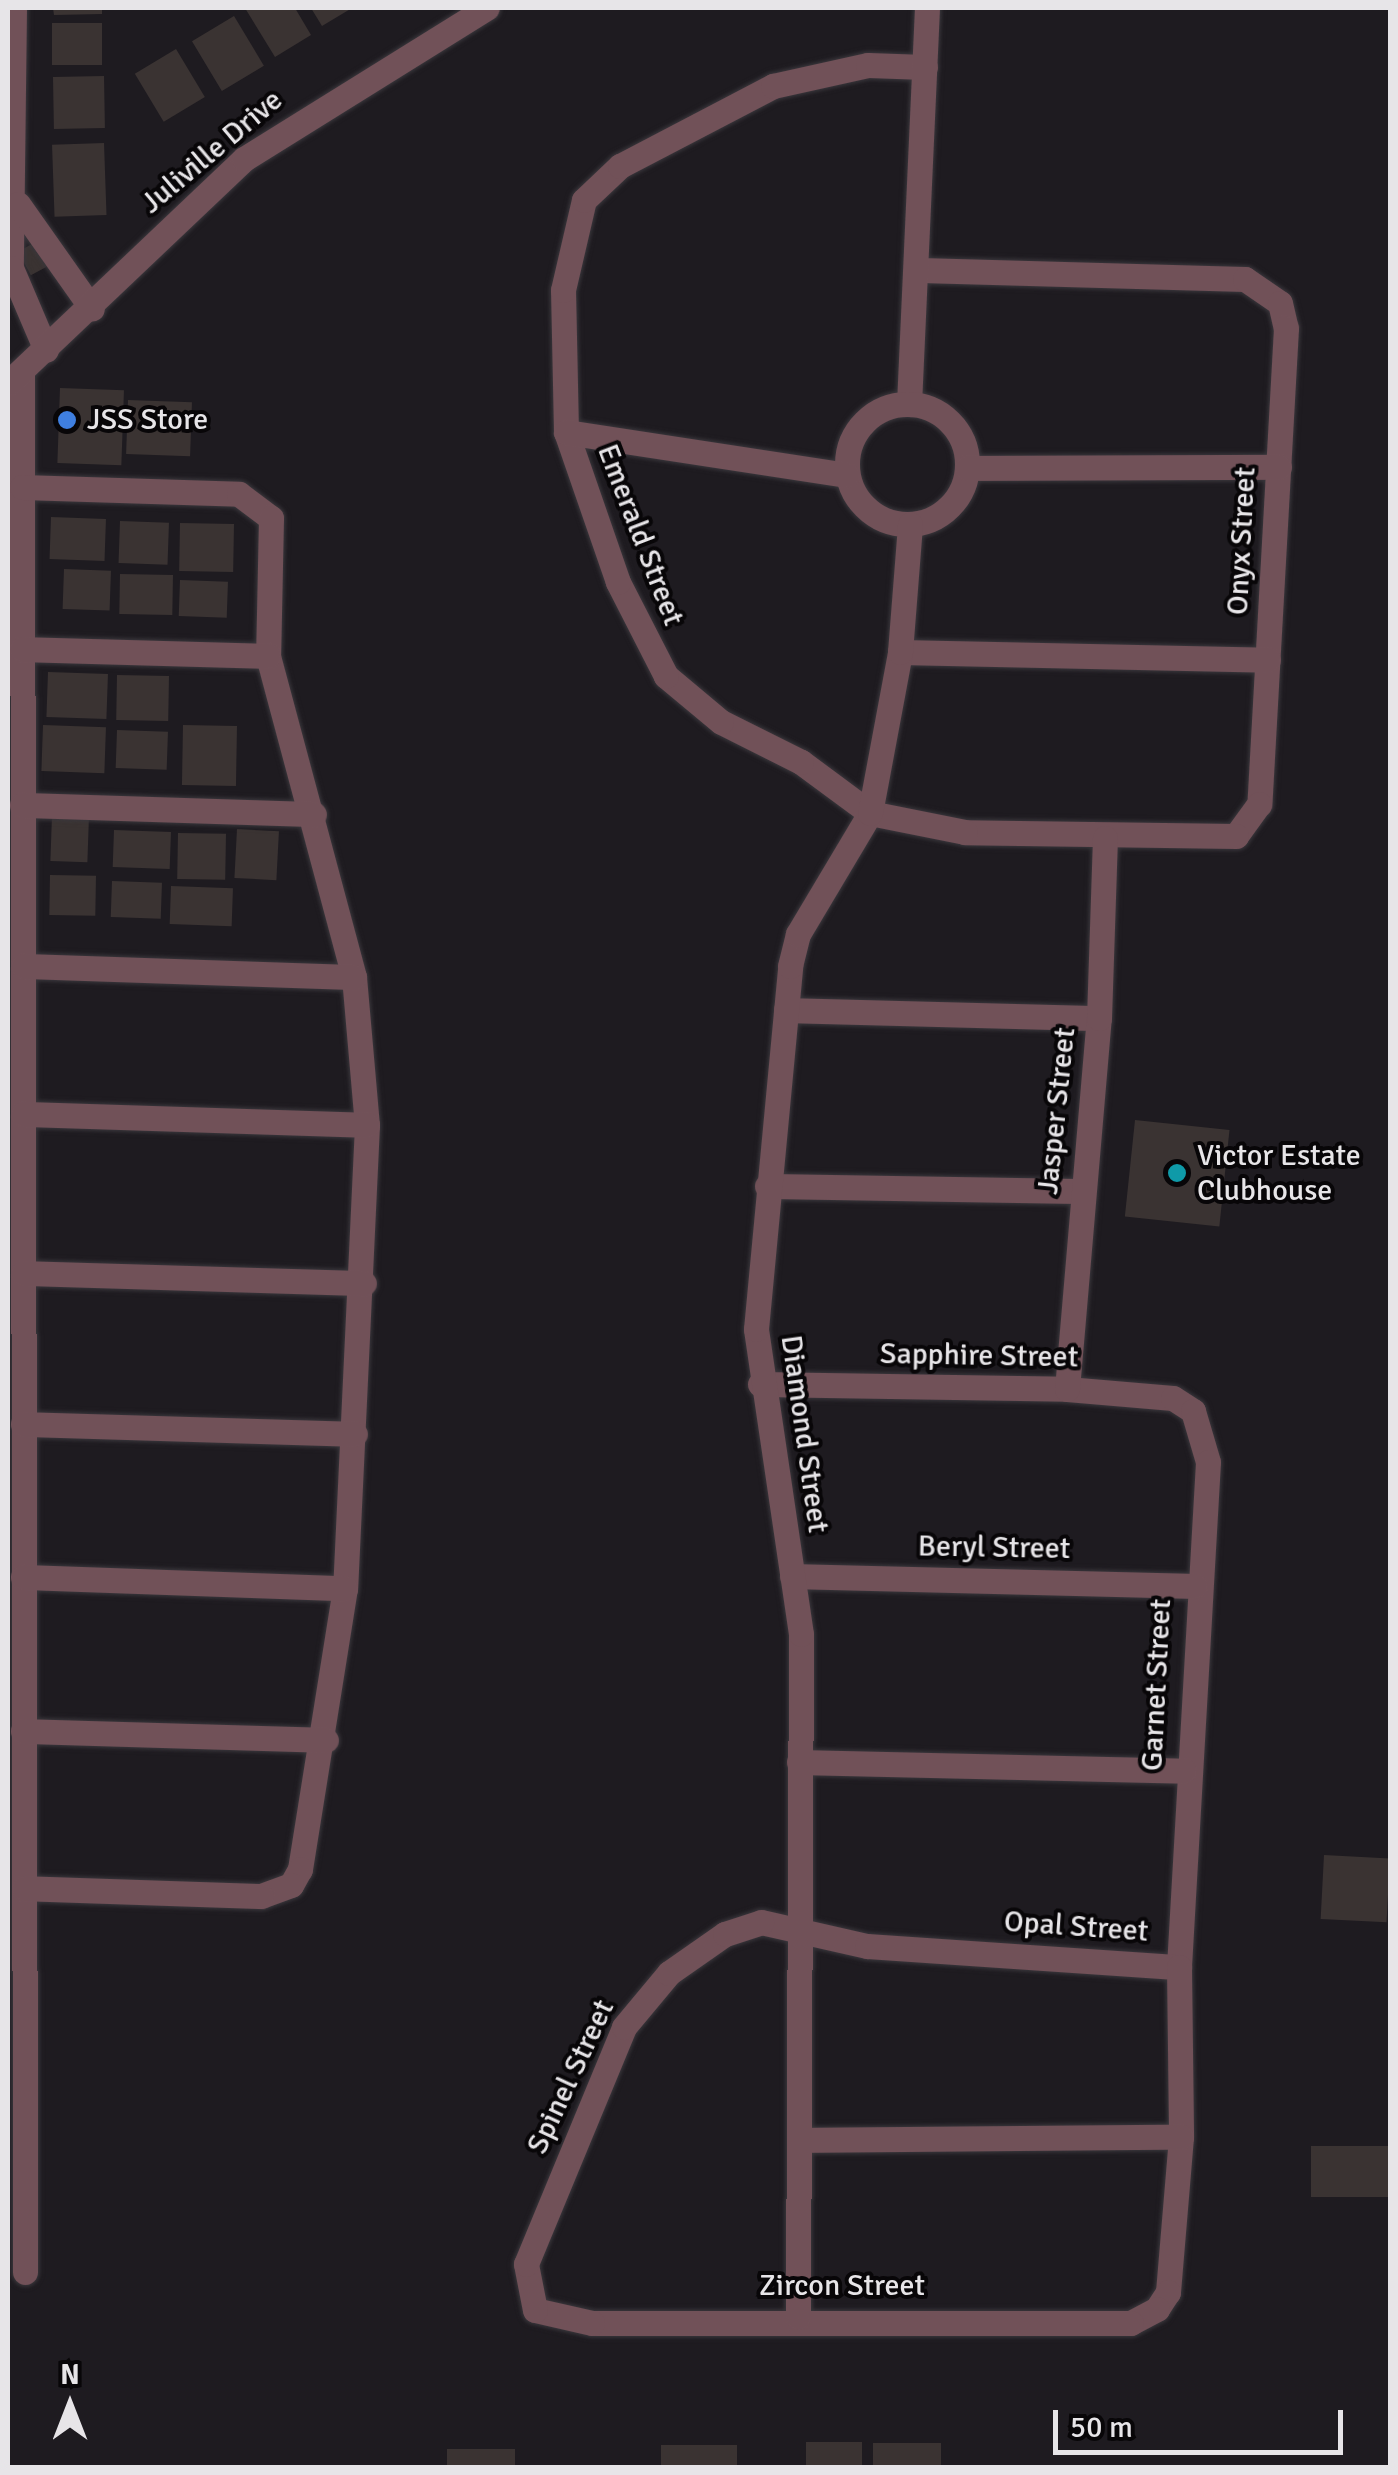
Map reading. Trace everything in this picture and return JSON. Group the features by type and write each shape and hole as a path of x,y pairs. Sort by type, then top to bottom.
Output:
{"street":[{"path":"14,8 18,204 11,268 46,350"},
{"name":"Juliville Drive","path":"15,378 92,309 244,159 487,8"},
{"path":"909,404 920,270 927,8"},
{"name":"Emerald Street","path":"926,66 853,67 773,86 603,180 570,236 566,432 618,582 666,676 721,722 801,762 870,812 943,830 1104,838 1236,836 1259,804"},
{"path":"18,204 92,309"},
{"name":"Onyx Street","path":"920,270 1268,286 1286,328 1259,804"},
{"path":"15,378 22,487 25,2272"},
{"path":"909,404 952,424 967,468 949,506 910,524 870,511 847,475 861,424 909,404"},
{"path":"566,432 847,475"},
{"path":"967,468 1279,467"},
{"path":"22,487 239,494 264,506 273,540 268,656 314,814 354,976 366,1125 364,1283 345,1588 326,1740 291,1885 260,1896 24,1888"},
{"name":"Diamond Street","path":"798,2317 804,1933 802,1634 760,1384 767,1186 798,934 870,812 900,652 910,524"},
{"path":"22,648 268,656"},
{"path":"900,652 1268,660"},
{"path":"22,805 314,814"},
{"name":"Jasper Street","path":"1067,1390 1100,1018 1104,838"},
{"path":"23,966 354,976"},
{"path":"786,1010 1100,1018"},
{"path":"23,1114 366,1125"},
{"path":"767,1186 1082,1191"},
{"path":"24,1273 364,1283"},
{"name":"Sapphire Street","path":"760,1384 1067,1390 1173,1398 1193,1411"},
{"name":"Garnet Street","path":"1179,1967 1184,1771 1195,1586 1208,1462 1193,1411"},
{"path":"24,1424 355,1434"},
{"name":"Beryl Street","path":"792,1576 1195,1586"},
{"path":"24,1577 345,1588"},
{"path":"24,1731 326,1740"},
{"path":"800,1762 1184,1771"},
{"name":"Spinel Street","path":"528,2303 526,2264 540,2226 624,2027 648,1992 742,1925 804,1933"},
{"name":"Opal Street","path":"804,1933 867,1946 1179,1967 1181,2137 1168,2292 1157,2309"},
{"path":"801,2140 1181,2137"},
{"name":"Zircon Street","path":"528,2303 592,2322 798,2317 1131,2322 1157,2309"}],"building":[{"path":"53,8 102,8 102,14 54,15"},
{"path":"245,8 295,8 311,35 275,57"},
{"path":"311,8 352,8 322,26"},
{"path":"234,16 264,66 222,91 192,41"},
{"path":"52,23 102,23 102,65 52,65"},
{"path":"176,49 205,97 164,122 135,74"},
{"path":"104,76 105,128 54,129 53,77"},
{"path":"104,143 107,215 55,217 52,145"},
{"path":"34,243 47,267 31,275 18,251"},
{"path":"60,388 124,390 121,465 57,463"},
{"path":"128,400 192,402 190,456 126,454"},
{"path":"51,517 106,519 105,561 50,559"},
{"path":"120,521 169,523 168,565 119,563"},
{"path":"180,523 234,524 233,572 179,571"},
{"path":"64,569 111,571 110,611 63,609"},
{"path":"120,574 173,575 172,615 119,614"},
{"path":"180,580 228,582 227,618 179,616"},
{"path":"48,672 108,674 106,719 46,717"},
{"path":"117,675 169,676 168,721 116,720"},
{"path":"43,725 106,727 104,773 41,771"},
{"path":"183,725 237,726 236,786 182,785"},
{"path":"117,730 168,732 167,770 116,768"},
{"path":"52,815 89,816 87,862 50,861"},
{"path":"237,829 279,831 276,880 234,878"},
{"path":"114,830 171,832 170,869 113,867"},
{"path":"178,833 226,834 225,880 177,879"},
{"path":"50,875 96,876 95,916 49,915"},
{"path":"112,881 162,883 161,919 111,917"},
{"path":"171,886 233,888 232,926 170,924"},
{"name":"Victor Estate Clubhouse","path":"1135,1120 1229,1130 1219,1226 1125,1216"},
{"path":"1324,1855 1390,1858 1387,1922 1321,1919"},
{"path":"1311,2146 1390,2146 1390,2197 1311,2197"},
{"path":"806,2442 862,2442 862,2468 806,2468"},
{"path":"873,2443 941,2443 941,2468 873,2468"},
{"path":"661,2445 737,2445 737,2468 661,2468"},
{"path":"447,2449 515,2449 515,2468 447,2468"}],"place":[{"name":"JSS Store","path":"67,420"},
{"name":"Victor Estate Clubhouse","path":"1177,1173"}]}
